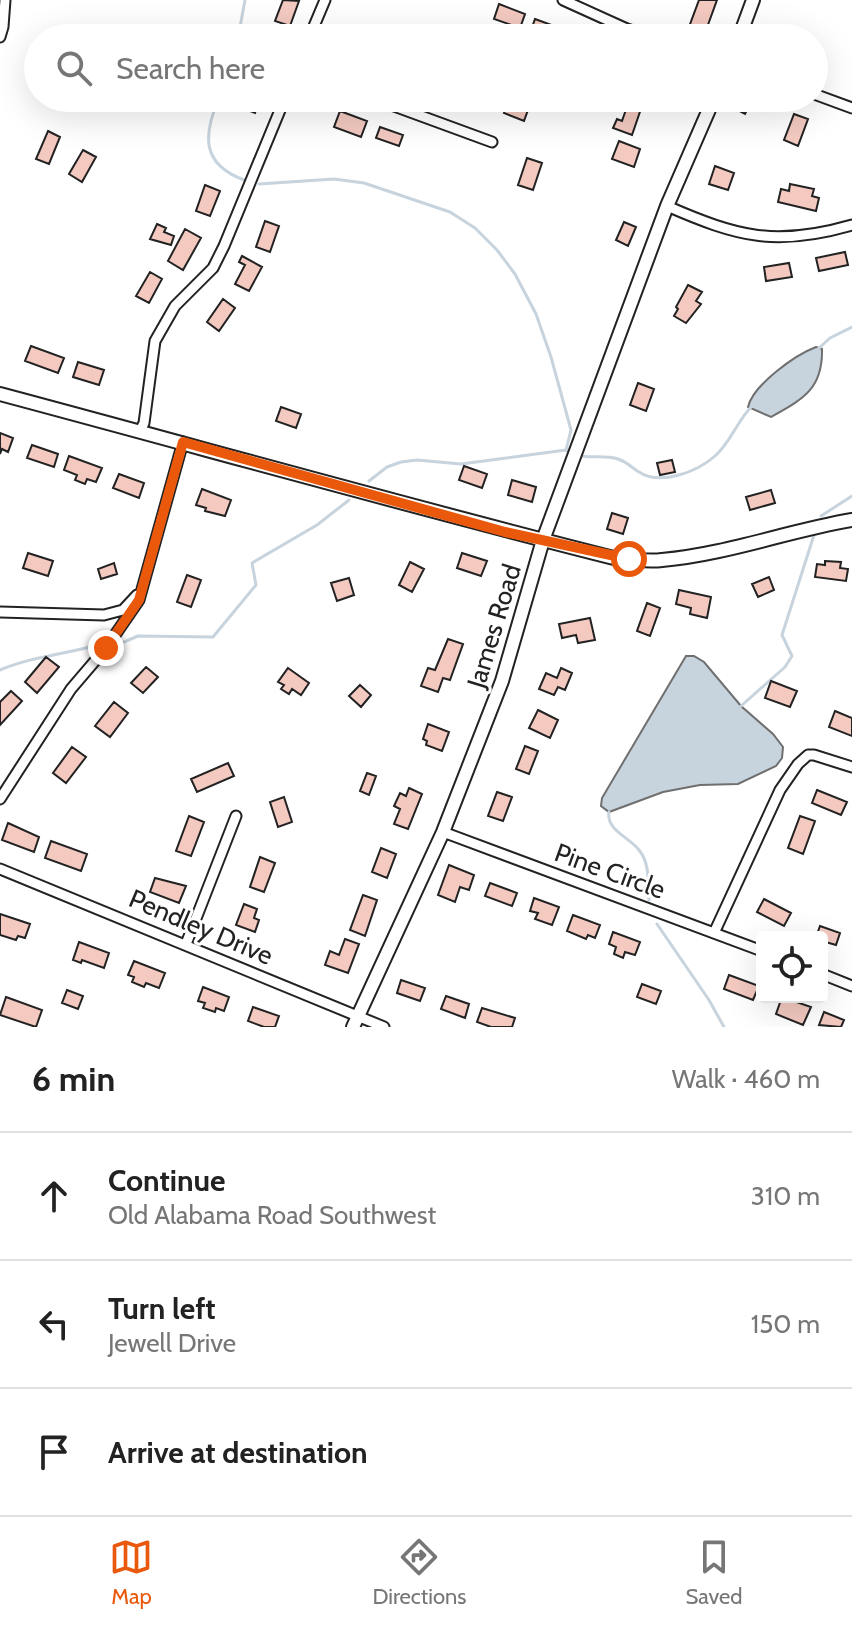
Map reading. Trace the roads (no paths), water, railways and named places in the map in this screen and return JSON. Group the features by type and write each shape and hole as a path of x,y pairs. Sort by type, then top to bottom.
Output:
{"street":[{"path":"0,37 5,0"},
{"path":"315,24 325,0"},
{"path":"563,0 616,24"},
{"path":"744,24 753,0"},
{"path":"828,99 852,108"},
{"path":"140,431 144,423 155,341 175,306 199,284 218,257 279,112"},
{"path":"410,112 492,142"},
{"name":"James Road","path":"355,1022 443,832 502,681 543,540 667,206 708,112"},
{"path":"667,206 717,228 769,239 804,237 852,225"},
{"path":"0,394 378,498 618,559 659,561 702,555 807,527 852,520"},
{"path":"0,799 71,689 126,621 139,600 183,442"},
{"path":"0,612 104,615 123,610 141,591"},
{"path":"714,933 780,790 798,764 808,755 814,755 852,767"},
{"path":"186,944 236,816"},
{"name":"Pine Circle","path":"443,832 756,949"},
{"name":"Pendley Drive","path":"0,869 186,944 355,1022 384,1027"},
{"path":"828,976 852,986"}],"waterway":[{"path":"241,24 245,0"},
{"path":"214,112 209,136 213,157 220,166 244,180"},
{"path":"259,184 334,179 364,183 450,212 475,228 515,274 536,314 571,430 566,450"},
{"path":"818,349 830,338 852,327"},
{"path":"580,456 618,459 639,472 657,478 689,472 715,456 752,406"},
{"path":"369,481 387,467 401,462 417,460 461,464 566,450 573,453"},
{"path":"821,516 852,496"},
{"path":"124,642 138,636 213,637 256,585 252,563 317,525 349,500"},
{"path":"741,706 785,667 792,656 782,635 814,535"},
{"path":"0,670 25,661 101,644"},
{"path":"609,812 611,824 643,856 649,900"},
{"path":"657,924 724,1027"}]}
